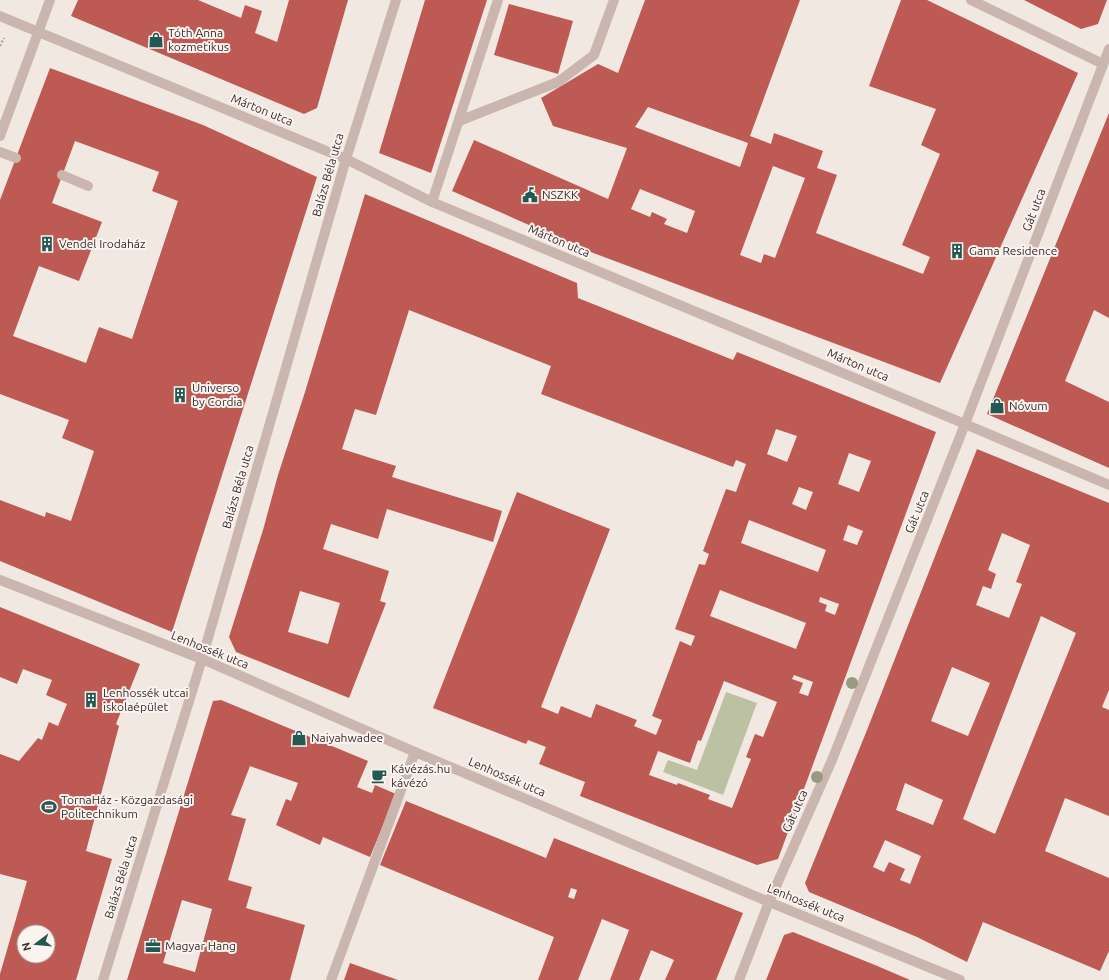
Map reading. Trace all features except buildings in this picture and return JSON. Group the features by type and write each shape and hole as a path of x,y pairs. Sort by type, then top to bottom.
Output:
{"street":[{"path":"0,136 50,0"},
{"name":"Balázs Béla utca","path":"103,980 202,659 346,159 396,0"},
{"path":"432,202 498,0"},
{"path":"458,121 558,82 594,55 614,0"},
{"path":"971,0 1103,64"},
{"name":"Márton utca","path":"0,16 346,159 432,202 1109,485"},
{"name":"Gát utca","path":"739,980 769,902 832,760 965,424 1109,49"},
{"path":"0,152 16,158"},
{"path":"62,175 88,186"},
{"name":"Lenhossék utca","path":"0,580 202,659 415,752 769,902 960,980"},
{"path":"331,980 415,752"}],"green space":[{"path":"726,692 757,703 723,795 663,772 668,760 697,770"}],"place":[{"name":"Tóth Anna kozmetikus","path":"156,40"},
{"name":"NSZKK","path":"530,195"},
{"name":"Vendel Irodaház","path":"47,244"},
{"name":"Gama Residence","path":"957,251"},
{"name":"Universo by Cordia","path":"180,395"},
{"name":"Nóvum","path":"997,406"},
{"name":"Lenhossék utcai iskolaépület","path":"91,700"},
{"name":"Naiyahwadee","path":"299,738"},
{"name":"Kávézás.hu kávézó","path":"379,776"},
{"name":"TornaHáz - Közgazdasági Politechnikum","path":"49,807"},
{"name":"Magyar Hang","path":"153,946"}]}
